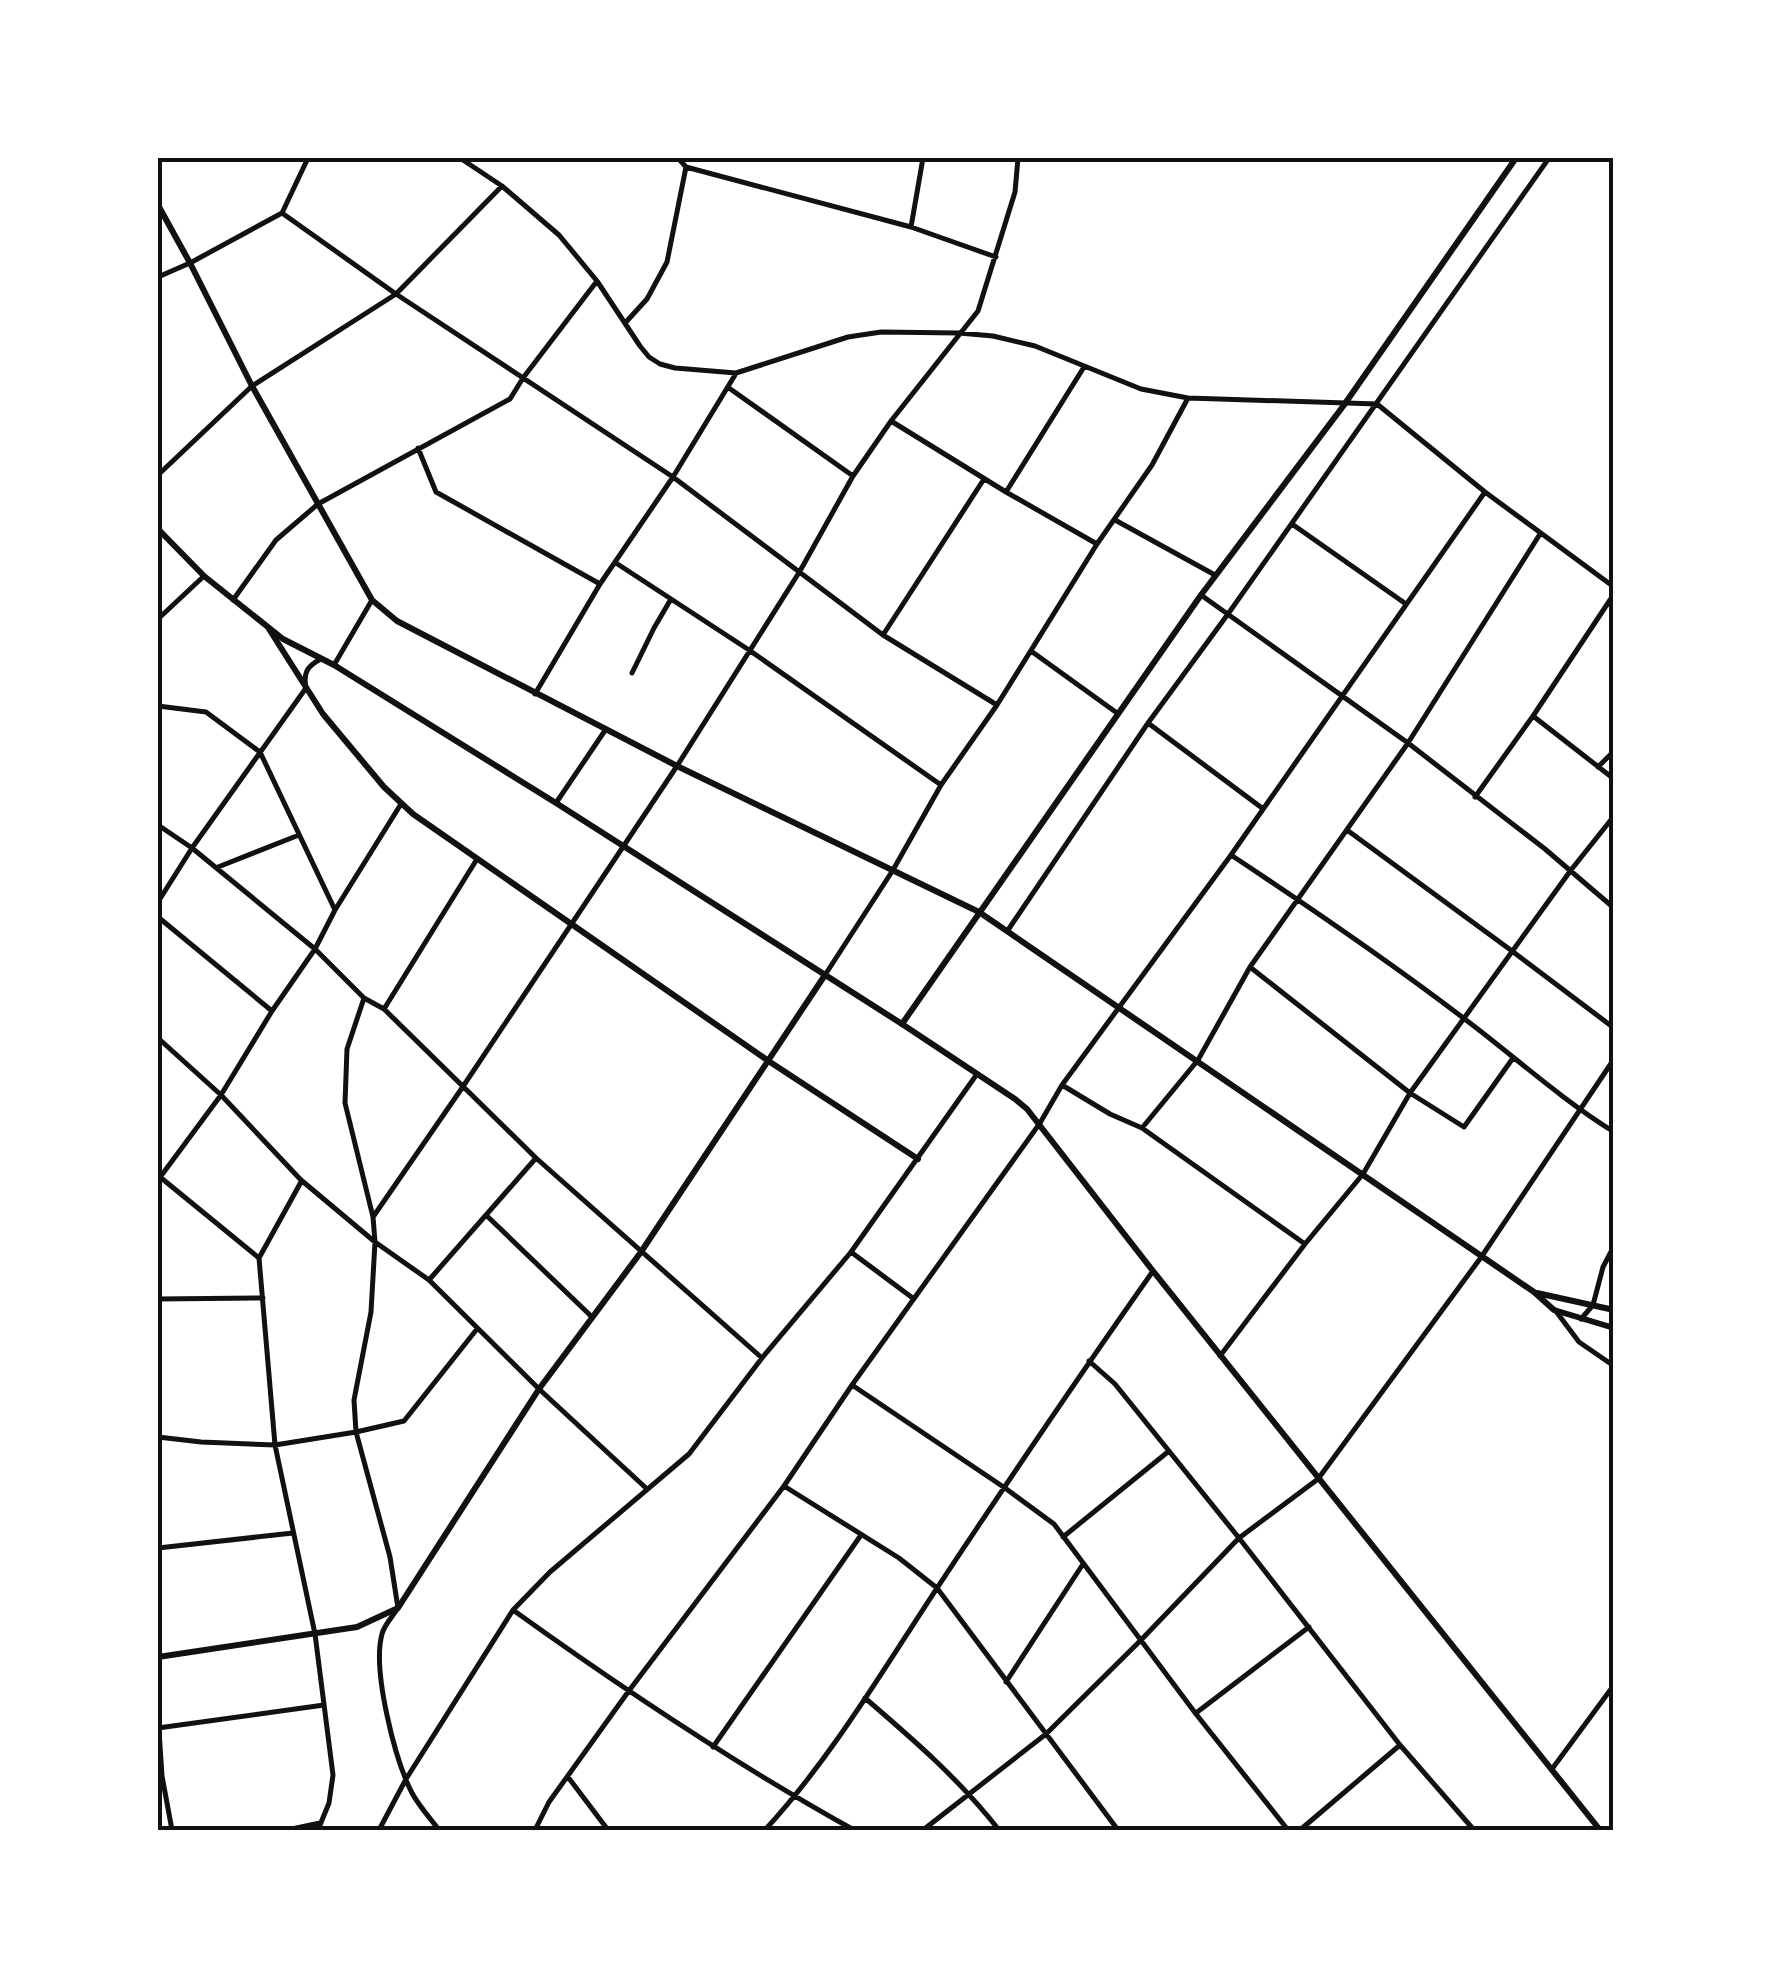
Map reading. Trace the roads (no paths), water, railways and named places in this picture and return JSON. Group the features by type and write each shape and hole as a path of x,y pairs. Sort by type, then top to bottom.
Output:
{"street":[{"path":"158,277 190,264 282,213 308,158"},
{"path":"460,158 502,186 559,235 640,346 660,364 736,374 848,337 882,332 959,333 1035,346 1141,389 1188,398 1377,404 1614,590 1475,797"},
{"path":"678,158 686,167 911,228 996,257"},
{"path":"911,228 923,158"},
{"path":"372,1217 676,766 800,571 853,476 978,310 1015,192 1018,158"},
{"path":"902,1024 1201,594 1344,405 1516,158"},
{"path":"1008,930 1148,723 1549,158"},
{"path":"626,322 647,299 667,262 686,167"},
{"path":"158,475 252,386 396,294 502,186"},
{"path":"158,205 252,386 372,600 397,621 676,766 979,912 1534,1292 1579,1342 1614,1366"},
{"path":"282,213 396,294 672,477 883,634 997,705"},
{"path":"233,600 276,540 318,504 510,399 596,281"},
{"path":"1006,492 1084,366"},
{"path":"535,694 600,584 736,374"},
{"path":"728,388 853,476"},
{"path":"439,1830 413,1796 391,1730 379,1667 382,1633 539,1389 641,1252 770,1062 942,786 1152,465 1188,398"},
{"path":"891,421 1097,544"},
{"path":"418,448 436,492 600,584"},
{"path":"883,634 984,479"},
{"path":"534,1830 628,1692 784,1486 1040,1123 1062,1085 1231,855 1485,492"},
{"path":"1115,520 1215,575"},
{"path":"1292,524 1406,604"},
{"path":"158,529 204,576 269,629 556,803 1015,1099 1040,1123 1220,1356 1600,1830"},
{"path":"1142,1128 1198,1060 1250,967 1408,743 1540,534"},
{"path":"616,562 942,786"},
{"path":"159,614 204,576"},
{"path":"1201,594 1408,743 1614,908"},
{"path":"632,672 671,599"},
{"path":"334,665 372,600"},
{"path":"269,629 335,729 401,804 770,1062 918,1160"},
{"path":"1031,651 1118,713"},
{"path":"158,902 306,688 308,666 321,659"},
{"path":"158,706 206,712 260,752 335,910"},
{"path":"1533,716 1614,779"},
{"path":"1148,723 1262,808"},
{"path":"556,803 606,729"},
{"path":"1598,767 1614,751"},
{"path":"259,1258 159,1179 221,1095 401,804"},
{"path":"1220,1356 1363,1174 1410,1093 1614,816"},
{"path":"158,825 315,948 364,998 384,1009 536,1158 762,1358"},
{"path":"1347,830 1614,1028"},
{"path":"216,867 299,835"},
{"path":"1231,855 1300,900 1464,1019 1579,1110 1614,1132"},
{"path":"384,1009 477,859"},
{"path":"158,917 272,1011"},
{"path":"1250,967 1410,1093 1464,1127 1513,1058"},
{"path":"364,998 346,1048 345,1103 376,1242 370,1312 354,1400 356,1432 390,1557 398,1608"},
{"path":"158,1038 221,1095 301,1180 429,1280 648,1490"},
{"path":"923,1830 1046,1734 1239,1538 1318,1478 1482,1256 1614,1059"},
{"path":"379,1830 406,1779 512,1610 550,1572 689,1454 762,1358 851,1252 977,1074"},
{"path":"1062,1085 1142,1128 1305,1244"},
{"path":"429,1280 536,1158"},
{"path":"286,1830 319,1827 333,1782 315,1634 275,1444 259,1258 301,1180"},
{"path":"486,1215 592,1318"},
{"path":"1581,1319 1594,1304 1603,1267 1614,1246"},
{"path":"851,1252 914,1299"},
{"path":"764,1830 794,1798 865,1698 1153,1271"},
{"path":"1534,1292 1614,1310"},
{"path":"158,1300 263,1298"},
{"path":"1554,1310 1614,1328"},
{"path":"158,1438 275,1444 404,1421 478,1328"},
{"path":"1090,1361 1114,1384 1400,1745 1474,1830"},
{"path":"852,1385 1054,1524 1288,1830"},
{"path":"1063,1537 1169,1452"},
{"path":"784,1486 899,1558 937,1588 1118,1830"},
{"path":"158,1548 294,1533"},
{"path":"713,1747 861,1535"},
{"path":"1006,1682 1083,1564"},
{"path":"158,1657 358,1627 398,1608"},
{"path":"512,1610 713,1747 854,1830"},
{"path":"1196,1714 1309,1627"},
{"path":"1552,1769 1614,1685"},
{"path":"865,1698 971,1794 1000,1830"},
{"path":"158,1728 324,1706"},
{"path":"158,1716 160,1776 172,1830"},
{"path":"1300,1830 1400,1745"},
{"path":"568,1776 608,1830"}]}
